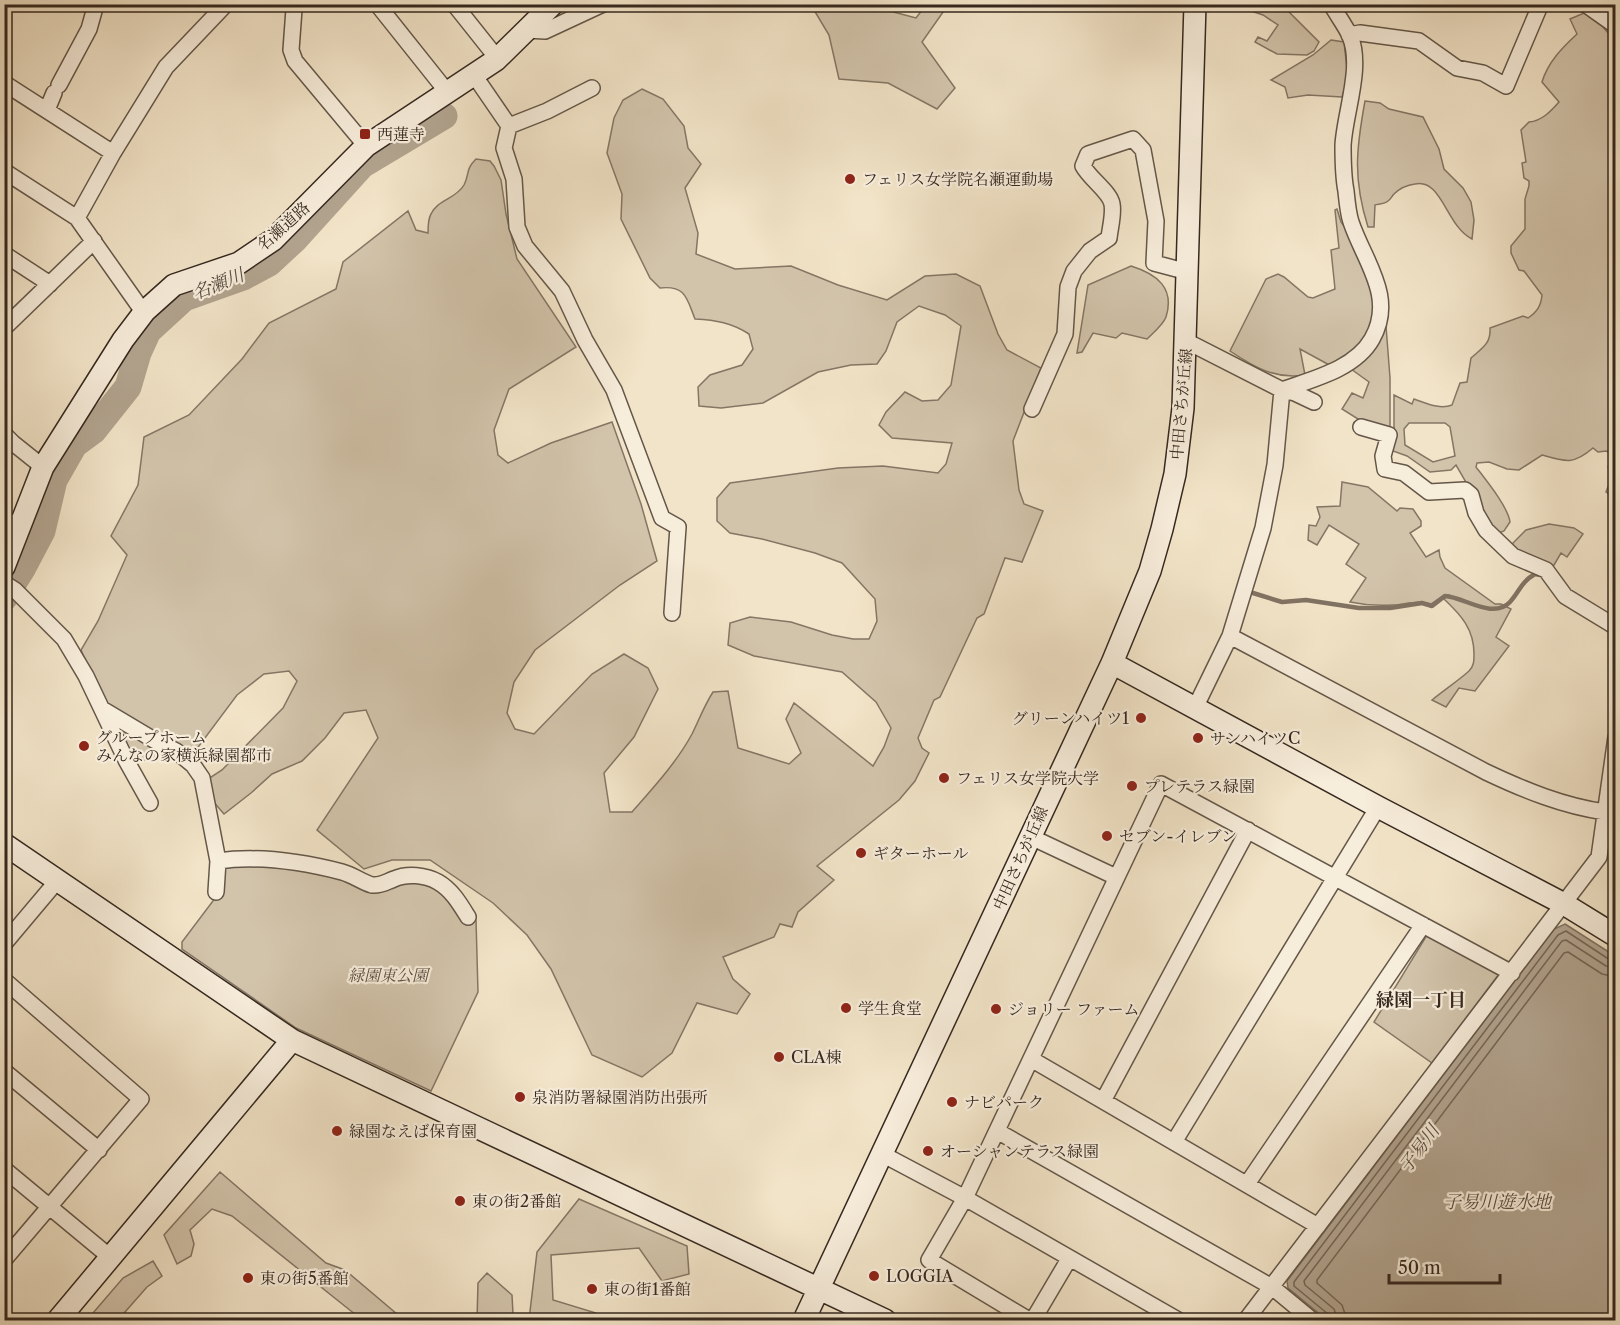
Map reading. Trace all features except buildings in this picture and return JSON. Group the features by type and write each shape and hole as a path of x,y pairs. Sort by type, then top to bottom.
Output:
{"street":[{"path":"47,110 89,29 96,4"},
{"path":"76,218 166,67 226,4"},
{"path":"291,4 294,9 291,50 295,61 366,146"},
{"path":"377,4 447,93"},
{"path":"454,4 497,58"},
{"path":"526,30 545,31 603,4"},
{"name":"中田さちが丘線","path":"804,1320 1112,663 1150,571 1175,474 1183,408 1194,4"},
{"path":"1282,390 1340,368 1359,354 1372,339 1381,316 1381,298 1372,269 1351,222 1345,187 1343,145 1355,64 1349,35 1331,4"},
{"path":"1349,35 1360,33 1419,41 1457,68 1483,73 1506,86 1539,8 1538,4"},
{"path":"1585,4 1616,26"},
{"name":"名瀬道路","path":"8,581 12,523 43,467 123,340 144,313 174,285 239,263 273,240 366,146 497,58 546,7"},
{"path":"474,75 510,126"},
{"path":"4,83 113,153"},
{"path":"510,126 592,88"},
{"path":"510,126 504,148 514,179 517,227 525,246 562,291 585,340 614,390 662,518 678,527 672,613"},
{"path":"1032,409 1065,334 1068,287 1074,271 1090,251 1109,238 1112,204 1105,191 1089,177 1083,166 1088,154 1133,139 1143,150 1156,221 1154,263 1188,272"},
{"path":"4,171 76,218 144,313"},
{"path":"4,328 94,241"},
{"path":"4,254 50,284"},
{"path":"1186,341 1282,390 1314,402"},
{"path":"1196,708 1230,636 1263,528 1275,465 1282,390"},
{"path":"1361,427 1389,435 1383,456 1385,469 1404,473 1429,492 1465,490 1471,495 1476,513 1486,530 1513,556 1546,570 1565,596 1616,627"},
{"path":"4,434 43,467"},
{"path":"8,581 64,639 86,676 126,760 150,803"},
{"path":"1230,636 1486,772 1528,791 1569,805 1605,812"},
{"path":"1112,663 1378,807 1564,904 1616,936"},
{"path":"102,709 176,751 193,765 202,778 219,861 216,892"},
{"path":"1246,1320 1608,848 1605,812 1616,737"},
{"path":"1069,1259 1031,1320 929,1260 966,1198 1161,784 1512,973"},
{"path":"1174,1142 1378,807"},
{"path":"1103,1101 1248,830"},
{"path":"1031,837 1116,877"},
{"path":"4,844 291,1040 819,1291 885,1320"},
{"path":"219,861 237,858 296,863 346,873 373,885 384,885 402,876 423,876 438,882 451,892 468,917"},
{"path":"4,944 57,881"},
{"path":"1247,1184 1423,925"},
{"path":"4,980 141,1099 4,1260"},
{"path":"58,1320 291,1040"},
{"path":"1031,1059 1318,1226"},
{"path":"4,1071 99,1150"},
{"path":"997,1131 1272,1287 1312,1320"},
{"path":"882,1154 966,1198 1178,1320"},
{"path":"4,1169 110,1257"}],"green space":[{"path":"811,5 878,5 882,9 916,18 926,5 948,5 922,42 955,88 937,109 888,83 839,79 829,35"},
{"path":"1233,5 1282,5 1319,42 1314,51 1307,55 1277,54 1255,42 1258,37 1267,41 1278,25 1263,15"},
{"path":"1584,13 1603,27 1615,41 1615,498 1606,492 1614,472 1608,467 1613,454 1606,451 1598,452 1593,448 1569,461 1542,455 1519,470 1507,469 1489,462 1477,463 1476,467 1496,494 1510,522 1504,531 1496,534 1456,465 1451,470 1430,472 1407,456 1393,451 1390,446 1394,435 1394,395 1412,404 1414,399 1438,406 1452,405 1460,383 1467,382 1471,358 1487,342 1490,328 1523,316 1528,318 1540,306 1542,295 1524,271 1519,270 1511,253 1511,246 1525,229 1525,199 1529,186 1529,181 1524,178 1522,163 1526,162 1521,130 1529,122 1546,115 1559,102 1542,82 1552,62 1577,34 1570,19","holes":["1409,423 1445,423 1450,427 1455,456 1433,462 1405,445 1404,429"]},
{"path":"1331,40 1344,42 1348,78 1342,97 1308,95 1288,98 1285,87 1271,80 1313,55"},
{"path":"642,89 663,99 684,126 688,148 701,164 685,188 698,233 696,254 735,269 791,266 838,285 887,300 925,276 956,274 980,286 998,334 1007,350 1041,368 1013,441 1019,490 1024,504 1043,511 1022,562 1005,558 984,614 977,618 940,697 934,700 918,738 922,748 929,753 915,781 899,800 817,866 834,880 798,912 792,927 780,924 774,937 723,957 733,979 750,994 737,1014 697,1003 672,1053 642,1077 592,1055 551,969 527,935 493,903 430,860 392,860 364,869 317,830 378,738 366,710 344,713 325,738 302,761 272,774 224,814 199,785 222,770 283,708 297,681 289,671 264,674 237,695 196,750 174,759 143,760 126,750 81,650 98,621 127,555 111,536 138,485 144,437 189,415 242,359 269,323 336,289 343,262 408,211 416,230 428,233 429,218 434,209 461,190 469,169 476,159 490,161 501,180 506,214 517,259 576,347 509,389 494,430 498,455 508,463 551,443 612,422 641,504 657,561 620,585 535,650 514,682 507,713 515,729 534,734 592,674 624,654 648,668 658,689 634,737 604,773 610,812 632,812 672,765 692,734 713,692 728,691 738,748 789,764 801,753 786,719 794,703 873,766 884,747 891,728 876,702 842,672 754,656 728,645 730,623 750,617 791,622 853,639 869,639 877,621 875,599 842,563 815,553 730,533 717,521 717,498 730,483 838,468 883,466 938,473 946,464 952,443 892,438 879,425 886,412 905,392 922,401 938,400 951,385 961,326 945,315 919,306 897,322 886,351 877,364 851,365 818,372 763,403 721,408 699,406 698,387 710,375 742,365 753,349 749,334 724,323 695,319 687,300 680,291 660,288 650,278 621,219 622,194 607,153 614,118 623,100"},
{"path":"1365,101 1380,103 1389,109 1423,117 1439,149 1444,169 1463,188 1471,202 1474,220 1472,239 1463,233 1432,188 1424,184 1404,187 1387,202 1375,205 1374,227 1368,227 1358,179 1358,150"},
{"path":"1337,209 1341,222 1352,237 1376,294 1368,339 1333,367 1300,349 1305,375 1294,376 1266,371 1230,351 1266,279 1278,274 1308,297 1313,298 1335,289 1331,250 1339,248 1335,210"},
{"path":"1131,266 1149,273 1166,290 1168,307 1165,320 1147,339 1122,333 1116,338 1093,333 1082,352 1077,353 1088,285"},
{"path":"1386,326 1390,378 1390,429 1358,419 1342,409 1352,393 1363,398 1369,382 1351,369 1377,346"},
{"path":"1342,482 1368,487 1397,511 1400,508 1413,509 1421,521 1421,526 1410,533 1426,557 1439,550 1445,568 1495,604 1511,609 1496,637 1509,646 1475,691 1459,688 1446,707 1432,700 1469,671 1474,657 1472,637 1461,617 1444,599 1448,595 1444,595 1431,604 1417,602 1366,605 1350,602 1366,578 1346,564 1359,544 1329,525 1317,545 1308,540 1309,525 1316,526 1320,517 1317,507 1340,506"},
{"path":"1549,524 1574,528 1583,534 1567,557 1561,553 1554,565 1547,567 1517,555 1511,545 1526,530"},
{"name":"緑園東公園","path":"230,863 289,865 345,875 437,884 468,917 476,920 478,992 431,1091 296,1028 182,949 182,942 222,889 225,867"},
{"path":"1427,935 1499,974 1432,1063 1374,1022"},
{"path":"220,1172 326,1263 345,1270 404,1320 352,1320 356,1315 232,1216 212,1209 190,1230 194,1244 191,1256 177,1264 164,1235"},
{"path":"579,1199 687,1246 689,1274 662,1281 639,1248 551,1255 553,1300 596,1313 597,1320 529,1320 537,1252"},
{"path":"153,1261 162,1276 147,1287 118,1320 87,1320 123,1278"},
{"path":"487,1273 512,1295 513,1314 507,1320 477,1320 478,1283"}],"water":[{"name":"子易川遊水地","path":"1565,924 1615,956 1615,1320 1327,1320 1288,1288 1287,1281 1554,929"}],"waterway":[{"name":"名瀬川","path":"4,598 42,531 54,480 74,445 93,431 128,387 138,353 148,331 184,298 243,277 269,263 295,239 362,165 444,116"},
{"path":"1253,593 1282,602 1306,600 1359,608 1390,608 1422,603 1432,606 1445,596 1495,609 1510,602 1530,577 1535,574 1541,575"}],"place":[{"name":"西蓮寺","path":"365,134"},
{"name":"フェリス女学院名瀬運動場","path":"850,179"},
{"name":"グリーンハイツ1","path":"1141,718"},
{"name":"サンハイツC","path":"1198,738"},
{"name":"グループホーム みんなの家横浜緑園都市","path":"84,746"},
{"name":"フェリス女学院大学","path":"944,778"},
{"name":"プレテラス緑園","path":"1132,786"},
{"name":"セブン-イレブン","path":"1107,836"},
{"name":"ギターホール","path":"861,853"},
{"name":"学生食堂","path":"846,1008"},
{"name":"ジョリー ファーム","path":"996,1009"},
{"name":"CLA棟","path":"779,1057"},
{"name":"泉消防署緑園消防出張所","path":"520,1097"},
{"name":"ナビパーク","path":"952,1102"},
{"name":"緑園なえば保育園","path":"337,1131"},
{"name":"オーシャンテラス緑園","path":"928,1151"},
{"name":"東の街2番館","path":"460,1201"},
{"name":"LOGGIA","path":"874,1276"},
{"name":"東の街5番館","path":"248,1278"},
{"name":"東の街1番館","path":"592,1289"}],"district":[{"name":"緑園一丁目","path":"1421,1000"}],"water label":[{"name":"子易川","path":"1419,1149"}]}
